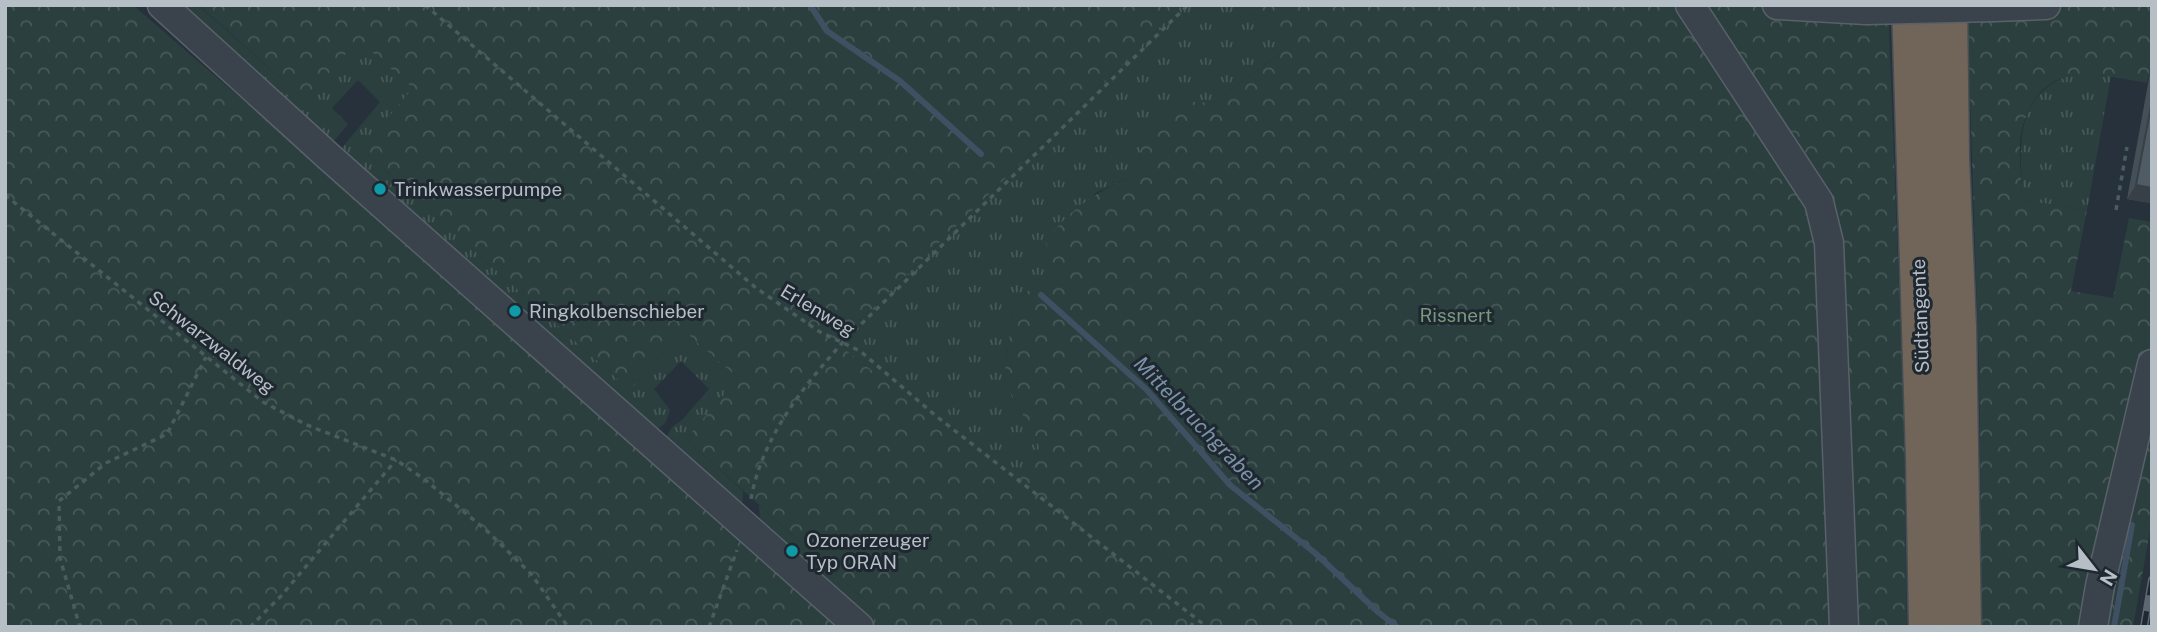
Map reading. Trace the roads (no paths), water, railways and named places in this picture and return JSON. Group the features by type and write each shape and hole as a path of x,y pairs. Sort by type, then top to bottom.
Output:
{"highway":[{"name":"Südtangente","path":"1911,5 1928,627"},
{"name":"Südtangente","path":"1948,5 1950,158 1958,340 1962,627"}],"lane":[{"path":"162,5 328,156 859,627"},
{"path":"1690,5 1819,202 1829,243 1844,627"},
{"path":"1777,5 1866,10 2046,5"},
{"path":"2093,627 2100,586 2152,364"}],"waterway":[{"name":"Mittelbruchgraben","path":"810,5 827,31 900,81 981,154"},
{"name":"Mittelbruchgraben","path":"1041,295 1146,389 1230,485 1315,553 1397,627"},
{"path":"2114,627 2132,525"}],"railway":[{"path":"2144,627 2152,580"}],"place":[{"name":"Trinkwasserpumpe","path":"380,189"},
{"name":"Ringkolbenschieber","path":"515,311"},
{"name":"Ozonerzeuger Typ ORAN","path":"792,551"}],"park label":[{"name":"Rissnert","path":"1456,315"}]}
